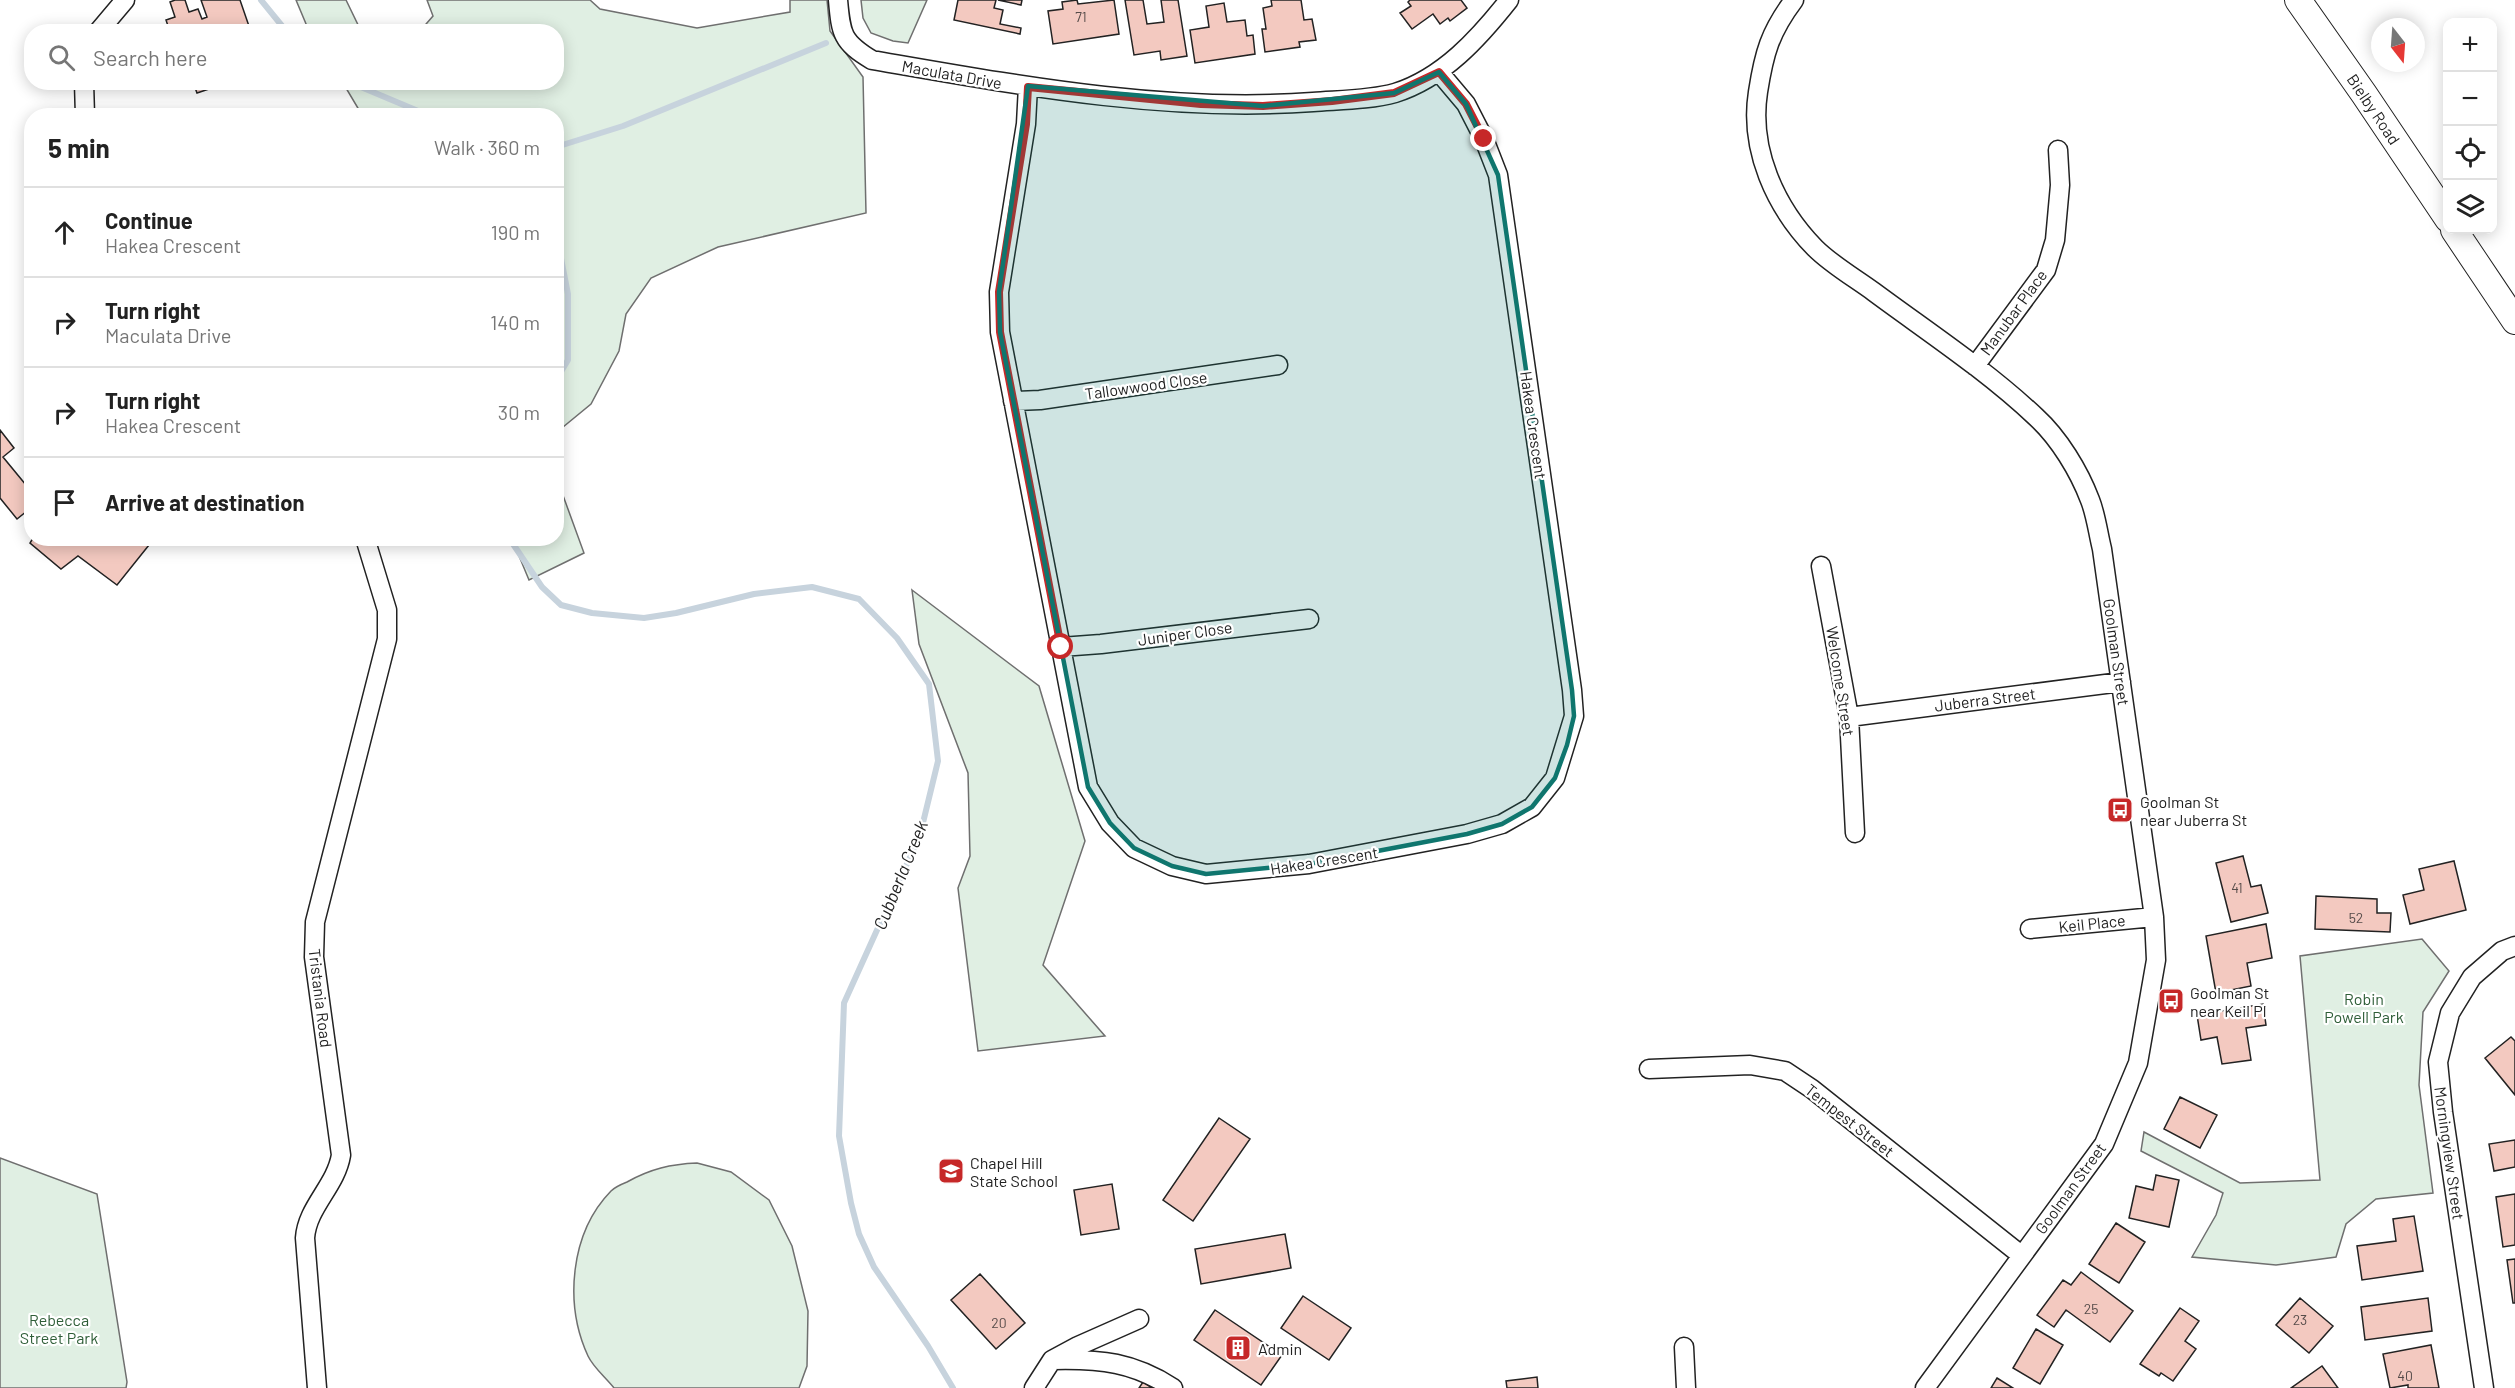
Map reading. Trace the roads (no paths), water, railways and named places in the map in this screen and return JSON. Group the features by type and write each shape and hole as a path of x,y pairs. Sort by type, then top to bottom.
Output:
{"street":[{"path":"105,24 125,0"},
{"name":"Maculata Drive","path":"838,0 840,28 852,48 872,60 1028,87 1201,104 1263,106 1332,101 1394,93 1439,72 1486,30 1509,0"},
{"name":"Goolman Street","path":"1794,0 1777,22 1764,56 1757,102 1762,164 1787,214 1816,249 1975,366 2038,418 2069,458 2091,501 2102,549 2154,917 2156,960 2138,1063 2104,1144 1925,1388"},
{"name":"Bielby Road","path":"2298,0 2443,212"},
{"name":"Hakea Crescent","path":"1028,87 1026,124 999,292 1000,332 1088,787 1110,823 1134,848 1172,866 1206,874 1309,864 1467,834 1502,824 1532,807 1555,778 1574,716 1498,175 1484,139 1466,104 1439,72"},
{"path":"84,90 85,108"},
{"name":"Manubar Place","path":"1975,366 2046,270 2055,240 2060,185 2058,150"},
{"path":"2457,234 2515,321"},
{"name":"Tallowwood Close","path":"1013,401 1040,400 1278,365"},
{"name":"Tristania Road","path":"317,1388 304,1238 306,1224 338,1172 341,1155 314,957 315,922 387,639 387,610 367,546"},
{"name":"Welcome Street","path":"1821,566 1849,717 1855,833"},
{"name":"Juniper Close","path":"1061,647 1309,619"},
{"name":"Juberra Street","path":"1849,717 2121,682"},
{"name":"Keil Place","path":"2030,929 2154,917"},
{"name":"Morningview Street","path":"2484,1388 2443,1112 2438,1062 2450,1012 2472,977 2502,951 2515,946"},
{"name":"Tempest Street","path":"1649,1069 1750,1065 1785,1071 1812,1089 2021,1255"},
{"path":"1034,1388 1052,1360 1140,1319"},
{"path":"1684,1347 1686,1388"},
{"path":"1052,1360 1084,1360 1137,1368 1173,1388"}],"waterway":[{"name":"Cubberla Creek","path":"261,0 280,24"},
{"path":"564,144 623,126 826,43"},
{"name":"Cubberla Creek","path":"368,90 411,108"},
{"name":"Cubberla Creek","path":"564,274 568,294 568,360 564,367"},
{"name":"Cubberla Creek","path":"514,546 542,587 561,605 592,613 644,618 676,613 754,594 812,587 859,599 897,638 929,684 938,761 920,835 844,1003 839,1136 859,1234 874,1267 928,1346 953,1388"}],"place":[{"name":"Goolman St near Juberra St","path":"2120,810"},
{"name":"Goolman St near Keil Pl","path":"2171,1001"},
{"name":"Chapel Hill State School","path":"951,1171"},
{"name":"Admin","path":"1238,1348"}],"park label":[{"name":"Robin Powell Park","path":"2364,1007"},
{"name":"Rebecca Street Park","path":"59,1328"}]}
